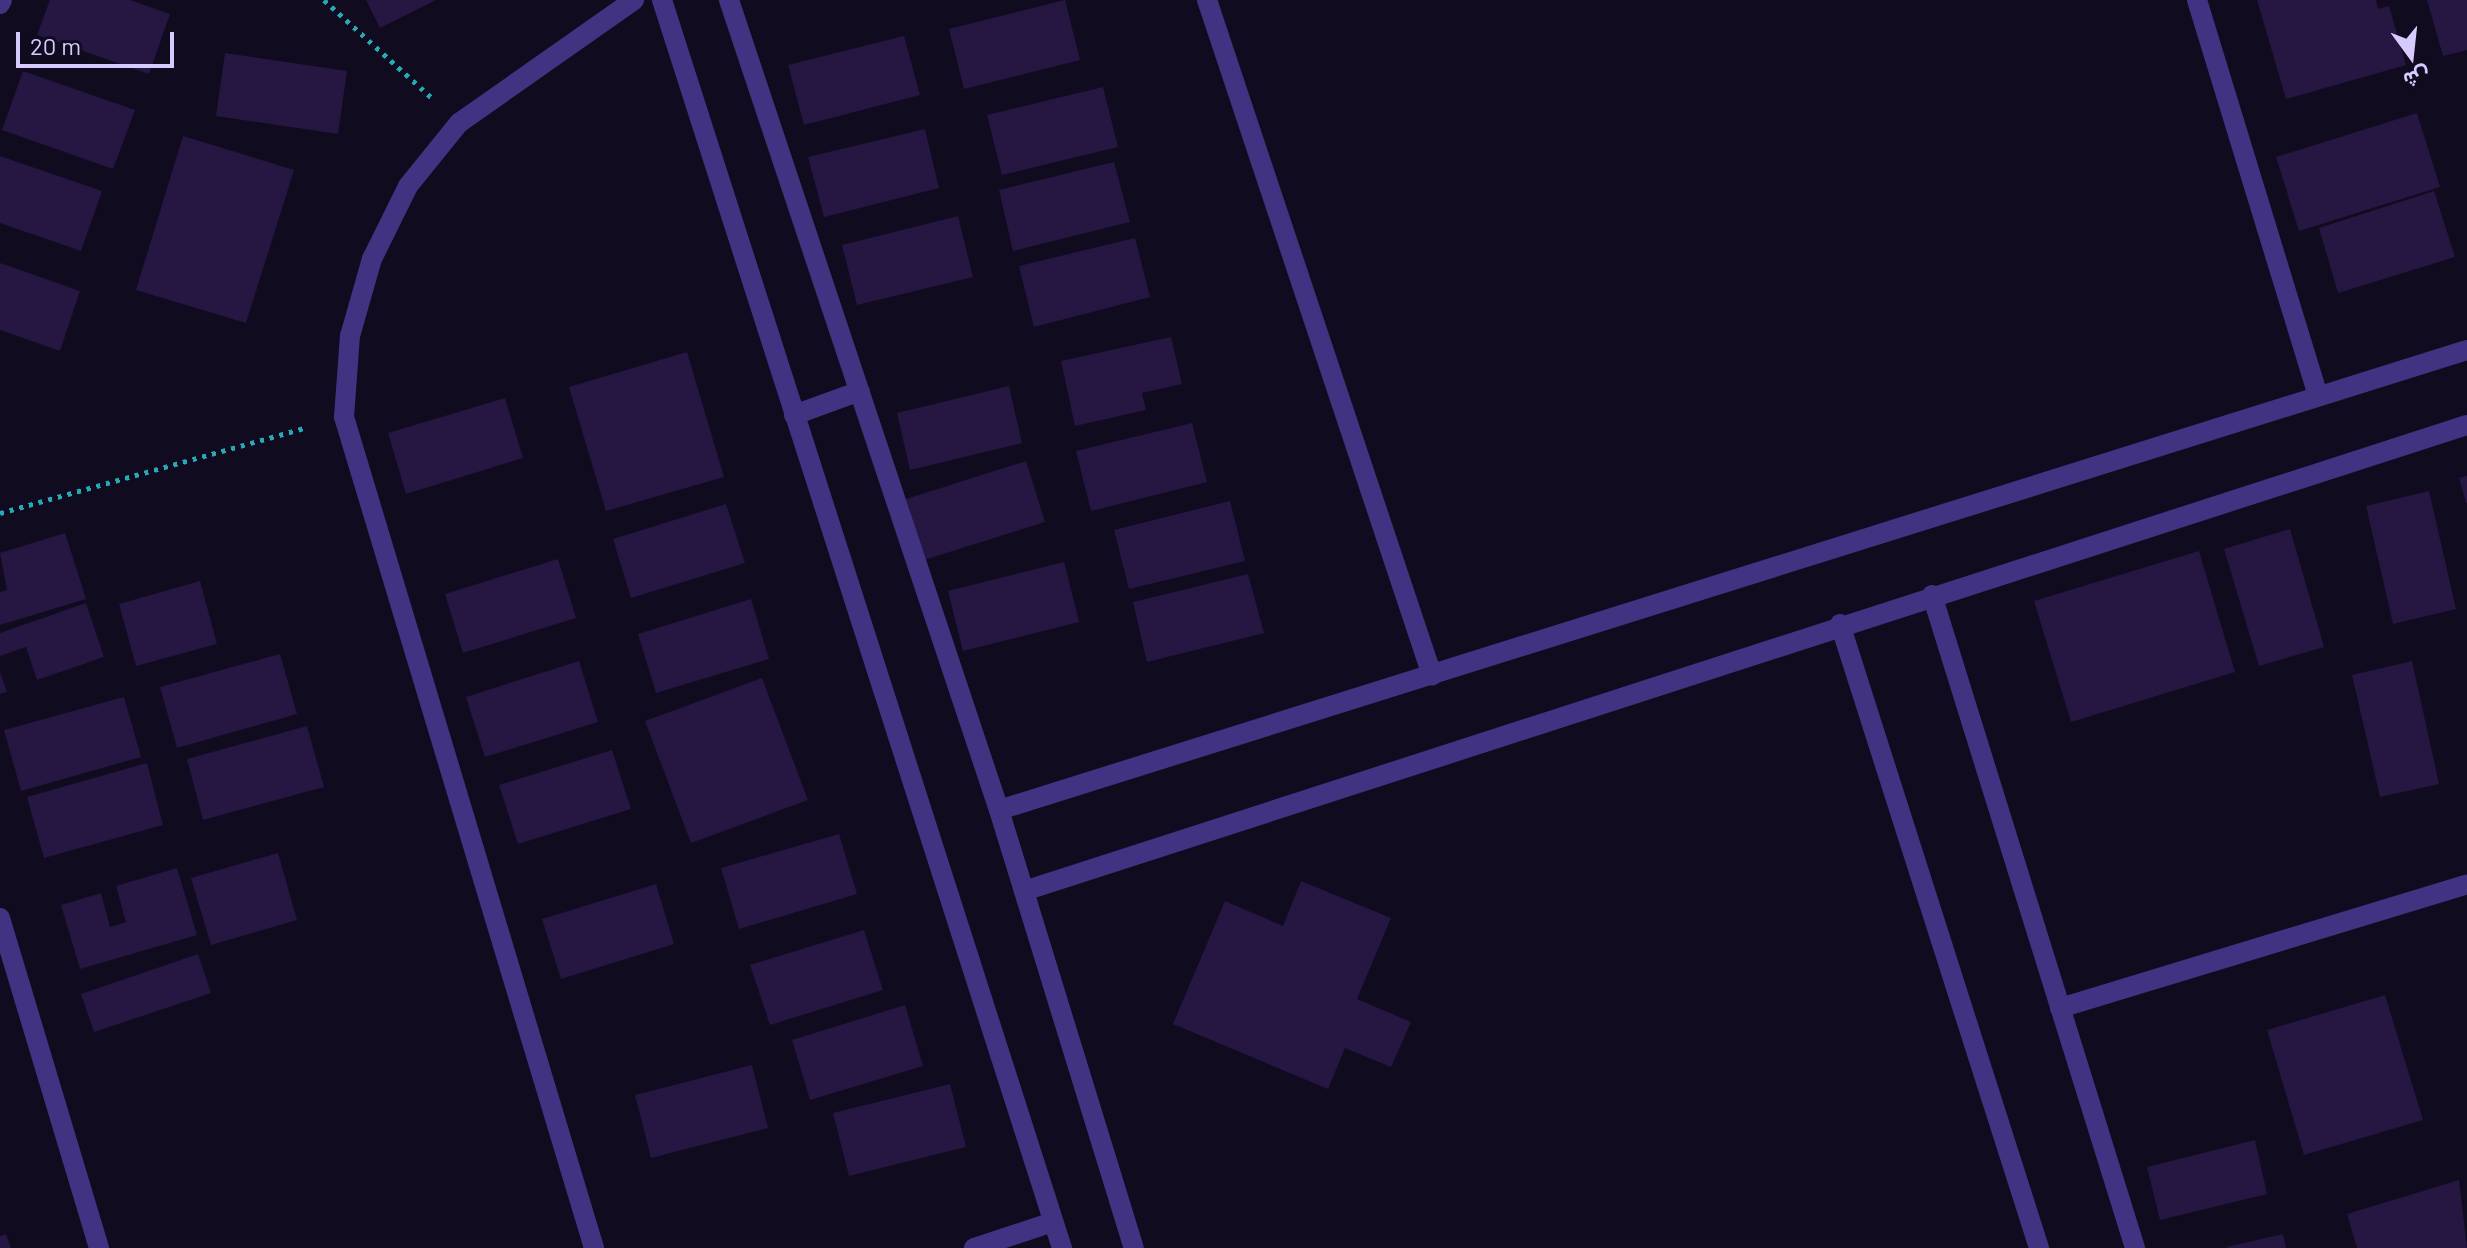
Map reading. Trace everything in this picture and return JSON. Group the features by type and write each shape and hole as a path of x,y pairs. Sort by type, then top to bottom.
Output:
{"street":[{"path":"594,1248 344,417 350,336 372,259 408,186 459,123 634,0"},
{"path":"662,0 1062,1248"},
{"path":"729,0 999,810 1134,1248"},
{"path":"1207,0 1432,675"},
{"path":"2197,0 2318,396"},
{"path":"999,810 2467,350"},
{"path":"794,415 860,391"},
{"path":"1024,891 1840,624 2467,425"},
{"path":"1932,595 2135,1248"},
{"path":"1840,624 2039,1248"},
{"path":"2060,1008 2467,884"},
{"path":"0,918 99,1248"},
{"path":"974,1248 1053,1222"}],"path":[{"path":"324,0 459,123"},
{"path":"0,513 344,417"}],"building":[{"path":"50,0 130,0 170,14 149,74 37,35"},
{"path":"366,0 436,0 380,28"},
{"path":"1065,0 1080,60 964,89 949,29"},
{"path":"2257,0 2376,0 2378,9 2389,6 2406,65 2286,99"},
{"path":"2427,0 2467,0 2467,50 2443,56"},
{"path":"904,36 920,95 804,125 788,65"},
{"path":"225,53 347,71 338,134 216,116"},
{"path":"23,71 135,110 113,169 2,130"},
{"path":"1103,87 1118,147 1002,175 987,115"},
{"path":"2417,113 2440,187 2299,231 2276,157"},
{"path":"925,129 939,188 824,217 808,157"},
{"path":"183,136 294,170 246,323 136,290"},
{"path":"0,156 102,191 81,251 0,223"},
{"path":"1114,162 1130,222 1013,251 999,190"},
{"path":"2434,191 2455,257 2338,293 2319,228"},
{"path":"958,216 973,277 857,305 842,245"},
{"path":"1135,238 1150,297 1034,327 1019,266"},
{"path":"0,263 80,291 60,351 0,330"},
{"path":"1171,337 1182,384 1142,393 1146,410 1075,426 1061,361"},
{"path":"687,352 724,477 606,511 569,387"},
{"path":"1009,386 1022,443 910,470 897,413"},
{"path":"505,398 523,458 406,494 388,433"},
{"path":"1192,423 1207,482 1091,511 1076,451"},
{"path":"1026,461 1045,522 924,560 906,499"},
{"path":"2467,476 2467,502 2466,503 2459,478"},
{"path":"2429,491 2456,609 2393,624 2366,506"},
{"path":"1230,501 1245,561 1129,589 1114,530"},
{"path":"726,504 745,563 631,598 613,539"},
{"path":"2290,529 2324,647 2259,666 2224,549"},
{"path":"65,533 86,599 0,625 0,592 7,590 0,553"},
{"path":"2199,551 2235,672 2071,722 2034,601"},
{"path":"558,559 576,618 463,653 445,594"},
{"path":"1064,562 1079,622 963,651 948,591"},
{"path":"1248,574 1264,633 1147,662 1133,602"},
{"path":"200,581 217,644 136,666 119,604"},
{"path":"751,599 769,659 656,693 638,634"},
{"path":"86,603 104,657 37,680 26,647 0,656 0,633"},
{"path":"280,654 297,714 177,748 160,687"},
{"path":"579,661 598,722 485,757 466,697"},
{"path":"2412,661 2439,784 2380,797 2352,675"},
{"path":"0,672 7,692 0,694"},
{"path":"762,678 808,800 691,843 645,721"},
{"path":"124,697 141,757 21,791 4,730"},
{"path":"307,726 324,787 203,820 187,759"},
{"path":"612,750 631,809 518,844 499,785"},
{"path":"147,763 163,825 44,858 27,797"},
{"path":"839,834 857,894 739,929 721,868"},
{"path":"278,853 297,920 211,945 191,878"},
{"path":"177,868 197,935 80,969 61,905 101,893 110,927 126,922 116,886"},
{"path":"1301,881 1391,918 1357,999 1411,1022 1391,1067 1345,1048 1328,1089 1173,1024 1225,901 1283,926"},
{"path":"656,884 674,944 561,979 542,919"},
{"path":"864,930 883,990 770,1025 750,965"},
{"path":"198,954 211,993 94,1032 81,994"},
{"path":"2385,995 2423,1120 2304,1155 2267,1030"},
{"path":"905,1005 923,1066 810,1100 792,1040"},
{"path":"752,1065 768,1128 651,1158 635,1095"},
{"path":"950,1084 966,1147 849,1176 833,1113"},
{"path":"2255,1140 2267,1194 2160,1220 2147,1167"},
{"path":"2459,1180 2467,1248 2357,1248 2347,1214"},
{"path":"6,1234 11,1248 0,1248 0,1236"},
{"path":"2283,1234 2286,1248 2226,1247"}]}
